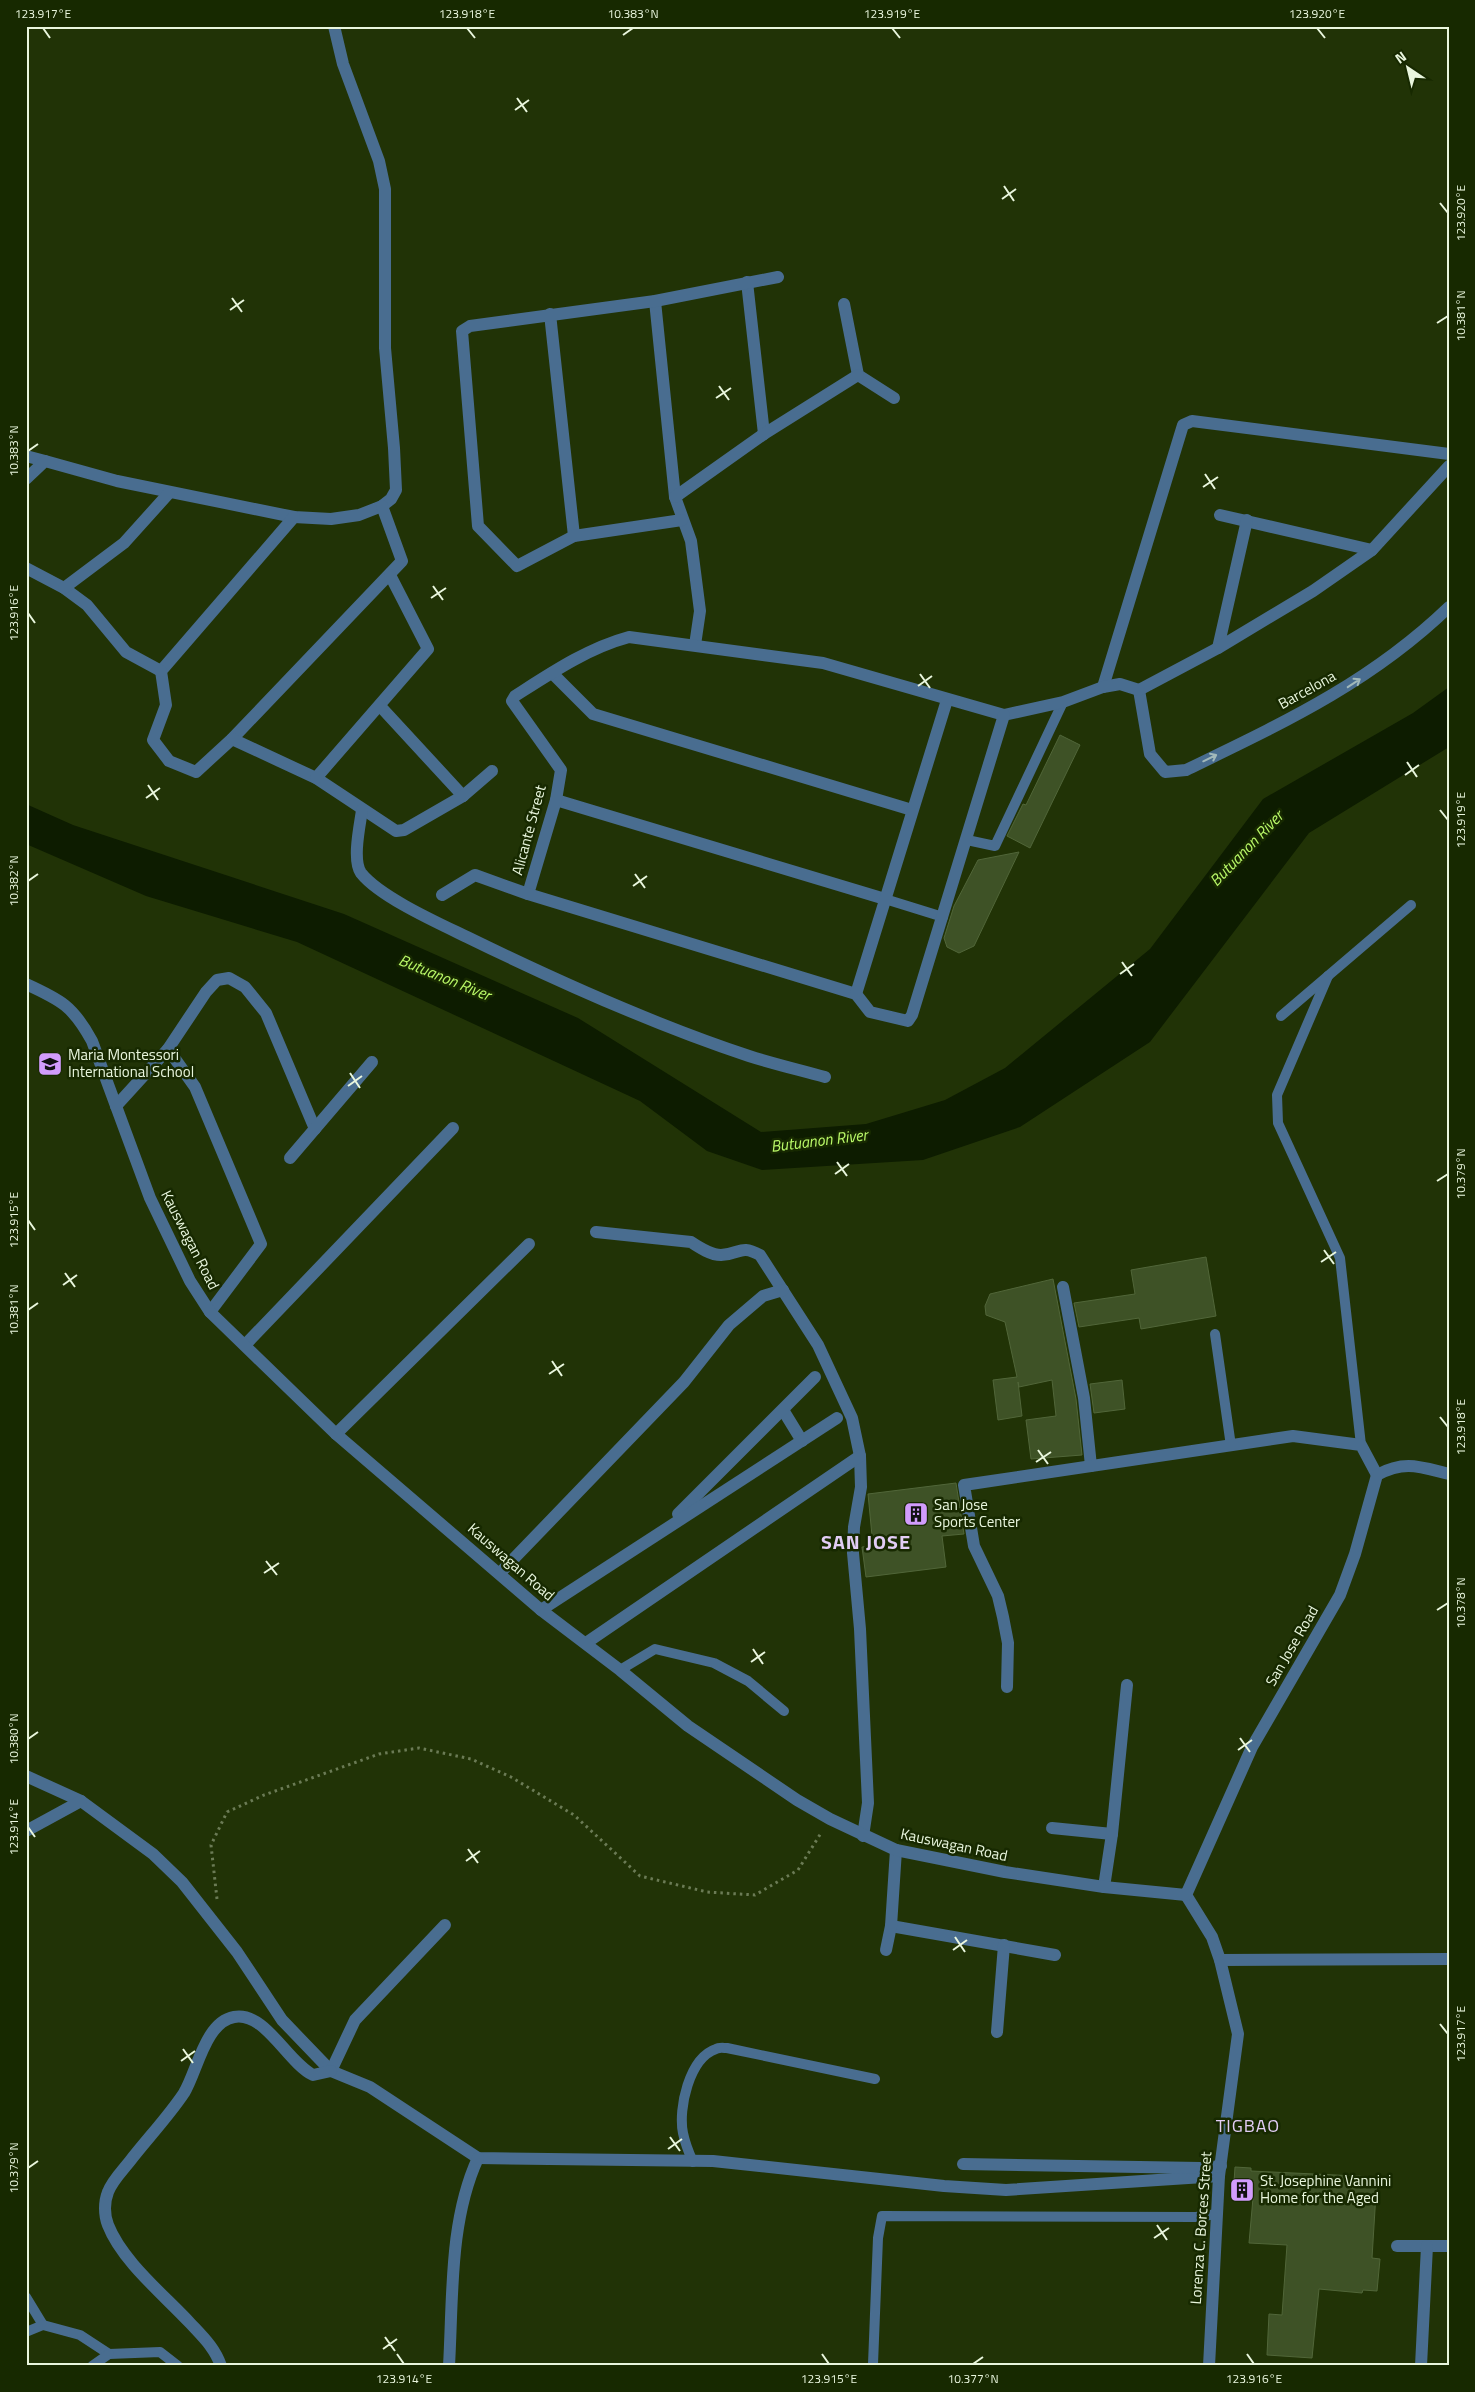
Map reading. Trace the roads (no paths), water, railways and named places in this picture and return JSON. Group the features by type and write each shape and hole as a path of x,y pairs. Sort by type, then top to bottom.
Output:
{"street":[{"path":"26,456 169,493 294,518 331,519 359,515 382,506 391,499 396,490 394,448 384,348 385,189 378,162 343,64 334,26"},
{"path":"682,520 574,536 517,566 478,526 462,331 470,326 655,301 778,277"},
{"path":"747,282 764,434"},
{"path":"655,301 674,497 691,541 700,612 695,645"},
{"path":"844,304 858,376 894,398"},
{"path":"550,314 574,536"},
{"path":"674,497 764,434 858,376"},
{"path":"1103,687 1184,425 1192,422 1449,454"},
{"path":"26,479 45,461"},
{"path":"912,810 593,714 552,673 607,643 629,637 822,663 1004,715 1064,702 1103,687 1120,684 1139,690 1218,648 1313,592 1372,550 1449,466"},
{"path":"64,588 124,543 169,493"},
{"path":"294,518 161,670 166,705 152,740 168,761 196,772 232,739 402,561 382,506"},
{"path":"1220,515 1372,550"},
{"path":"1218,648 1247,520"},
{"path":"26,568 64,588 87,605 126,652 161,670"},
{"path":"316,778 428,649 390,575"},
{"name":"Barcelona","path":"1139,690 1150,754 1165,772 1186,770 1317,705 1380,666 1449,607"},
{"name":"Alicante Street","path":"528,894 556,800 561,773 560,767 512,701 515,696 552,673"},
{"path":"856,994 947,700"},
{"path":"380,706 463,796"},
{"path":"442,895 475,874 528,894 856,994 870,1012 908,1021 912,1016 1004,715"},
{"path":"232,739 316,778 396,831 404,830 463,796 492,771"},
{"path":"556,800 885,898"},
{"path":"362,810 356,862 360,872 382,891 439,924 559,982 617,1006 749,1056 825,1077"},
{"path":"116,1106 168,1049 206,992 217,980 228,978 245,988 266,1013 315,1129"},
{"name":"Kauswagan Road","path":"26,984 61,1000 80,1019 92,1041 158,1215 190,1281 210,1312 336,1434 541,1610 620,1670 688,1726 797,1800 863,1836 896,1850 997,1871 1104,1887 1186,1895"},
{"path":"168,1049 195,1088 261,1244 210,1312"},
{"path":"290,1158 372,1062"},
{"path":"245,1345 454,1128"},
{"path":"596,1232 691,1242 702,1249 720,1255 746,1249 760,1256 818,1345 852,1418 860,1456 861,1488 854,1527 853,1553 860,1629 868,1803 863,1836"},
{"path":"336,1434 528,1244"},
{"path":"1063,1287 1084,1398 1091,1466"},
{"path":"500,1573 684,1382 729,1325 763,1296 783,1290"},
{"path":"660,1532 815,1377"},
{"path":"782,1410 802,1441"},
{"path":"541,1610 837,1418"},
{"path":"1007,1687 1008,1643 1003,1617 998,1596 974,1546 964,1485 1293,1436 1361,1445 1377,1475 1393,1467 1412,1465 1449,1474"},
{"path":"586,1644 860,1456"},
{"name":"San Jose Road","path":"1186,1895 1252,1747 1340,1595 1355,1554 1377,1475"},
{"path":"1104,1887 1112,1834 1127,1685"},
{"path":"26,1776 81,1801 153,1854 182,1882 237,1952 282,2020 331,2071 370,2087 478,2158 713,2161 944,2186 1006,2190 1220,2171"},
{"path":"26,1831 81,1801"},
{"path":"1052,1828 1112,1834"},
{"path":"886,1950 891,1926 896,1850"},
{"name":"Lorenza C. Borces Street","path":"1186,1895 1212,1938 1220,1960 1238,2034 1220,2171 1208,2366"},
{"path":"221,2366 210,2344 125,2255 108,2226 104,2210 108,2192 118,2176 184,2093 211,2035 221,2024 233,2017 246,2017 259,2022 301,2069 313,2076 331,2071 355,2020 445,1925"},
{"path":"891,1926 1055,1955"},
{"path":"997,2032 1004,1945"},
{"path":"1220,1960 1449,1959"},
{"path":"449,2366 456,2242 468,2181 478,2158"},
{"path":"963,2164 1220,2171"},
{"path":"1397,2246 1449,2246"},
{"path":"1421,2366 1427,2246"}],"lane":[{"path":"967,840 996,846 1064,702"},
{"path":"885,898 943,917"},
{"path":"1281,1016 1411,905"},
{"path":"1328,976 1277,1095 1278,1123 1340,1258 1361,1445"},
{"path":"1215,1334 1231,1446"},
{"path":"620,1670 655,1649 714,1663 748,1681 784,1711"},
{"path":"693,2162 682,2132 682,2105 691,2074 704,2057 716,2048 727,2048 876,2079"},
{"path":"873,2364 878,2238 882,2216 1196,2217 1217,2214"},
{"path":"26,2297 43,2325"},
{"path":"26,2332 43,2325 80,2335 109,2354"},
{"path":"92,2366 109,2354 160,2352 178,2366"}],"water":[{"name":"Butuanon River","path":"1449,687 1449,747 1309,833 1150,1042 1020,1127 923,1160 762,1170 707,1151 640,1101 297,942 146,896 26,844 26,804 73,825 344,914 578,1018 761,1132 866,1124 945,1100 1005,1068 1150,949 1263,799 1413,713"}],"place":[{"name":"Maria Montessori International School","path":"50,1064"},
{"name":"San Jose Sports Center","path":"916,1514"},
{"name":"St. Josephine Vannini Home for the Aged","path":"1242,2190"}],"district":[{"name":"SAN JOSE","path":"866,1542"},
{"name":"TIGBAO","path":"1248,2126"}]}
